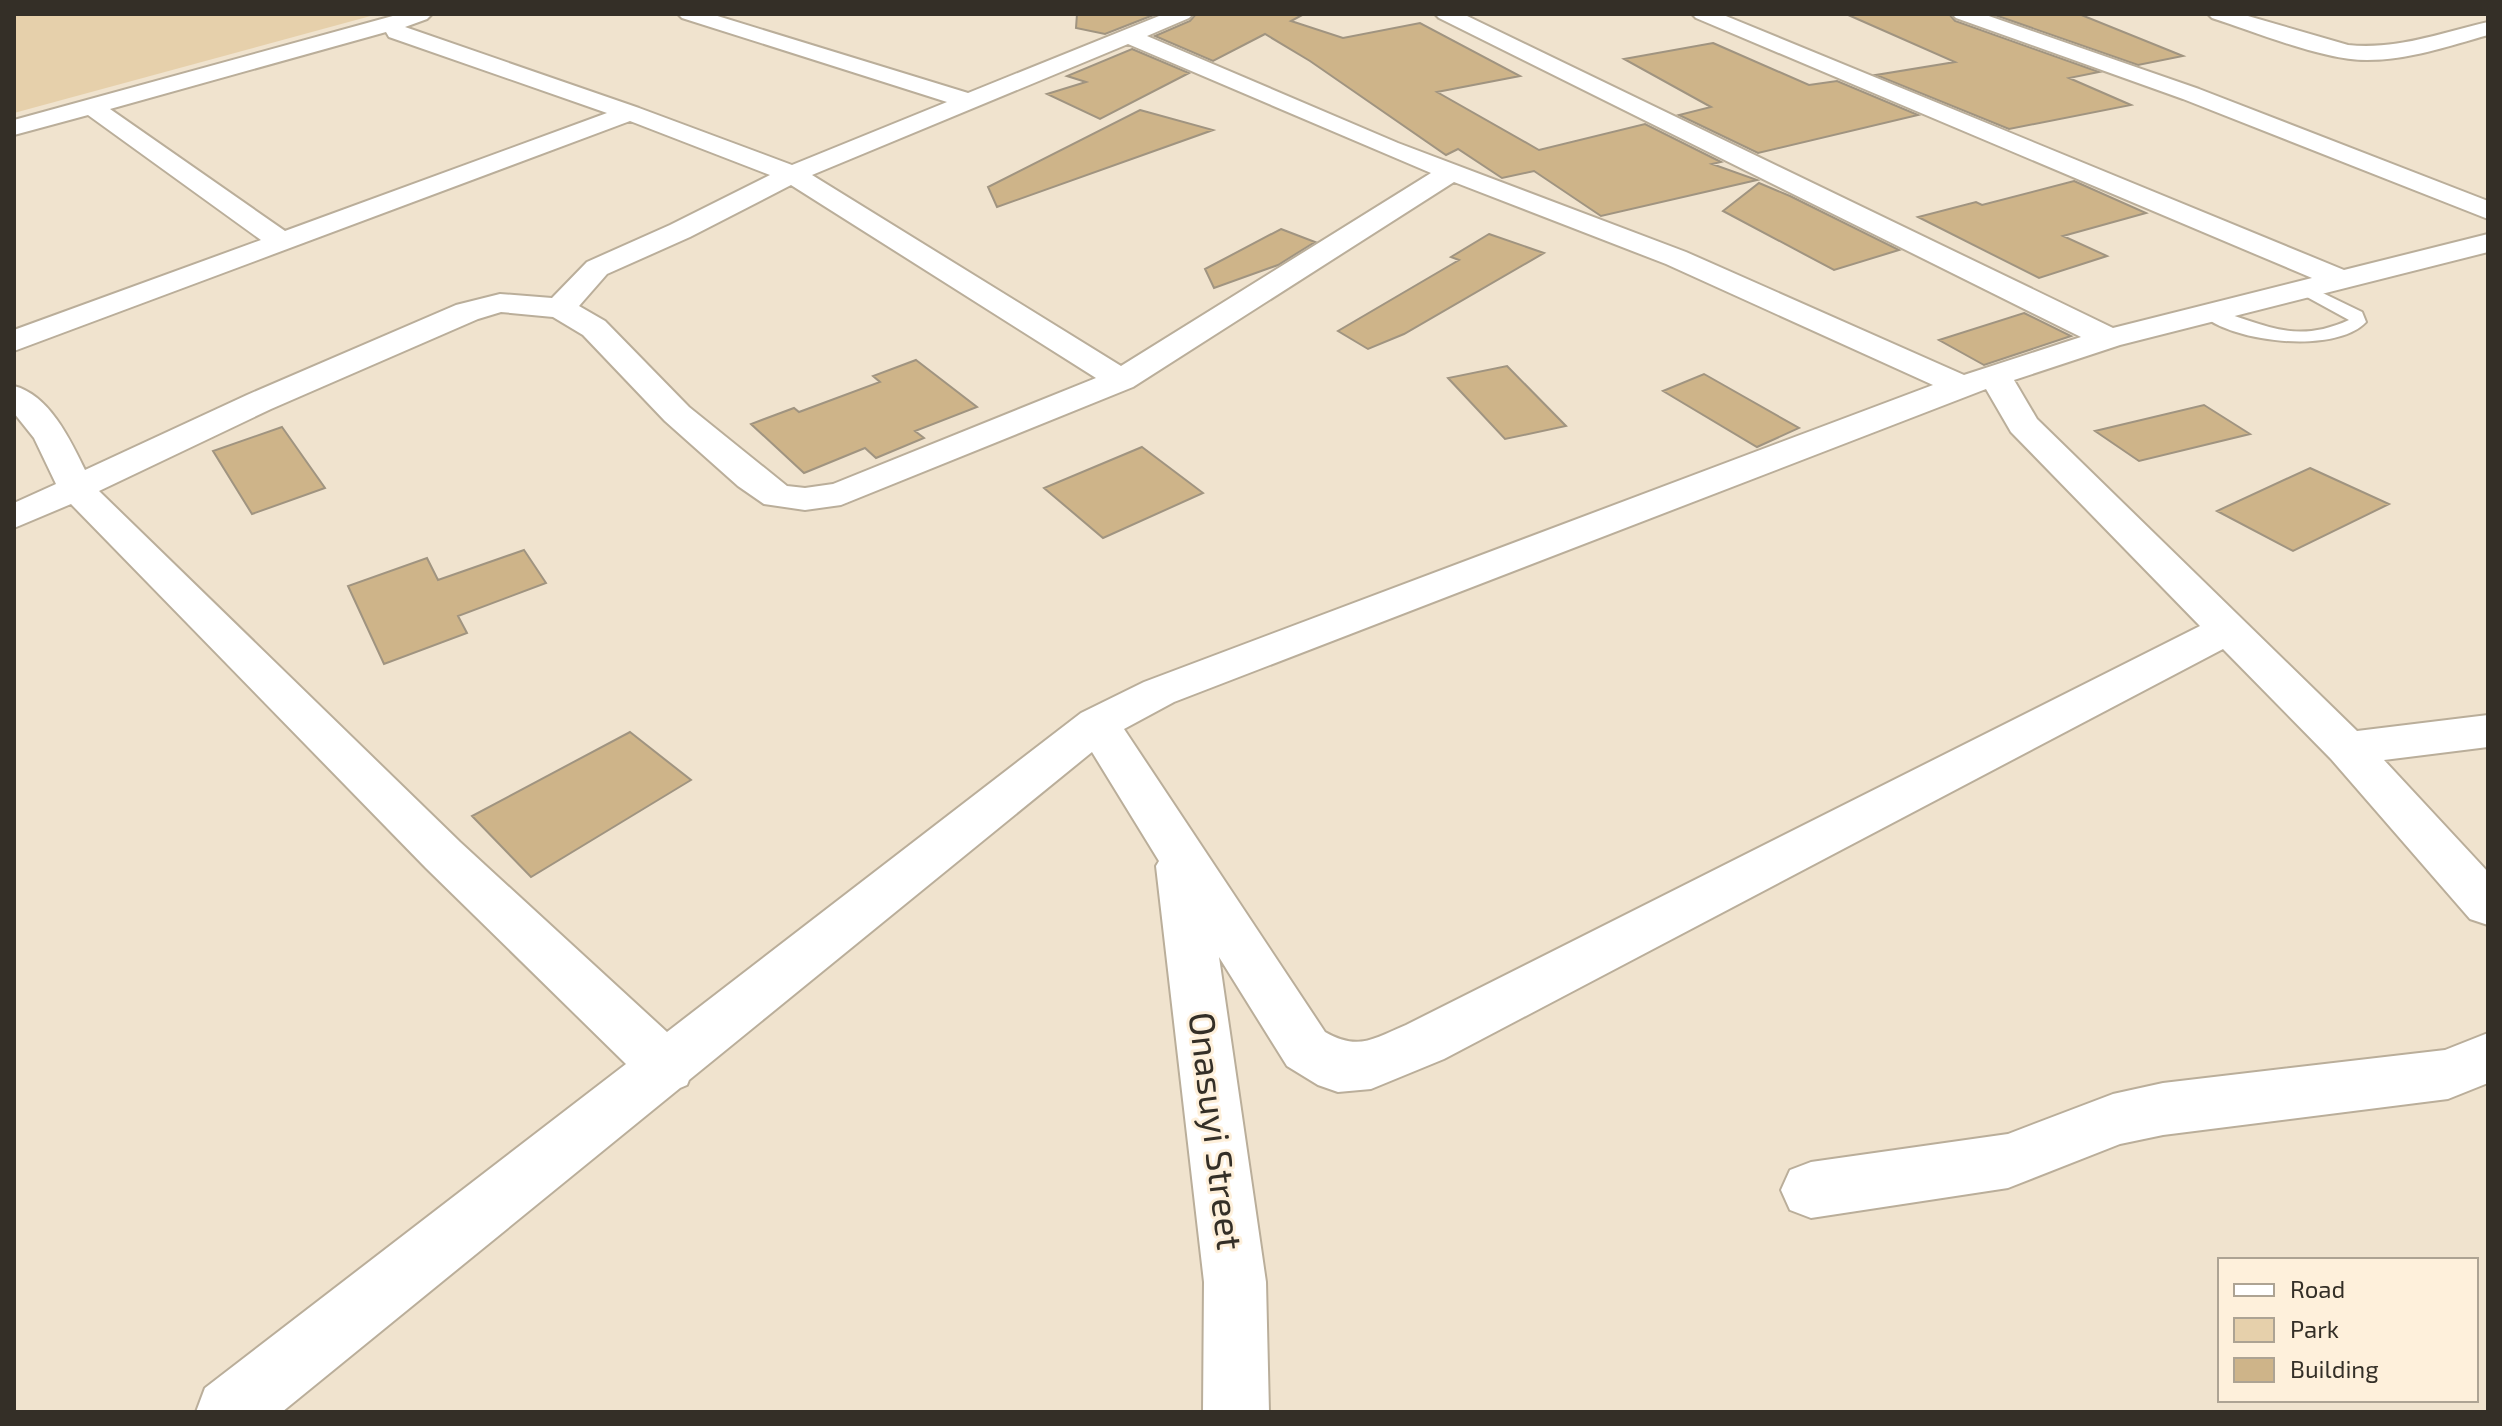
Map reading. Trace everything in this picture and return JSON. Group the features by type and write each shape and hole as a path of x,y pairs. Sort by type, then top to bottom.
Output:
{"street":[{"path":"14,128 422,14"},
{"path":"689,14 966,100"},
{"path":"14,517 259,402 467,312 597,268 680,231 792,174 1179,14"},
{"path":"1446,14 2109,338"},
{"path":"1703,14 2321,283"},
{"path":"1963,14 2191,94 2488,211"},
{"path":"2219,14 2365,55 2389,55 2488,28"},
{"path":"2472,14 2488,19"},
{"path":"391,23 397,32 630,113 792,174 1121,380"},
{"path":"1128,36 1267,98 1979,381 2347,748 2488,905"},
{"path":"92,107 282,242"},
{"path":"14,341 630,113"},
{"path":"500,303 560,308 594,328 677,414 751,478 777,496 805,499 841,494 1121,380 1453,171"},
{"path":"229,1412 667,1068 1097,724 1159,692 1979,381 2109,338 2488,243"},
{"path":"560,308 597,268"},
{"path":"14,396 29,407 43,424 77,490 443,855 667,1068"},
{"path":"1097,724 1306,1049 1338,1068 1371,1065 1425,1042 2228,629"},
{"path":"2347,748 2488,731"},
{"name":"Onasuyi Street","path":"1179,852 1235,1282 1236,1412"},
{"path":"1811,1190 2008,1161 2113,1120 2150,1112 2448,1074 2488,1057"}],"lane":[{"path":"2208,313 2252,332 2277,337 2310,337 2358,322 2356,316 2340,305 2321,283"}],"green space":[{"path":"14,14 378,14 14,113"}],"building":[{"path":"1077,14 1156,14 1105,34 1076,28"},
{"path":"1196,14 1304,14 1291,21 1343,38 1420,23 1520,76 1437,92 1539,150 1645,124 1721,162 1712,164 1757,180 1601,216 1534,171 1502,178 1458,149 1446,155 1310,61 1265,34 1213,61 1155,36 1190,21"},
{"path":"1846,14 1949,14 1955,21 2099,72 2069,78 2131,105 2009,129 1876,75 1955,62"},
{"path":"1992,14 2079,14 2183,56 2138,65"},
{"path":"1713,43 1809,85 1837,81 1918,115 1758,153 1679,115 1711,107 1624,59"},
{"path":"1132,49 1189,73 1100,119 1047,94 1086,82 1067,76"},
{"path":"1140,110 1213,130 997,207 988,187"},
{"path":"2074,181 2146,213 2063,236 2107,256 2039,278 1918,217 1976,202 1982,205"},
{"path":"1759,183 1899,250 1834,270 1723,211"},
{"path":"1281,229 1315,242 1278,265 1214,288 1205,269"},
{"path":"1489,234 1544,253 1404,334 1368,349 1338,331 1459,260 1451,257"},
{"path":"2024,313 2071,336 1984,365 1939,340"},
{"path":"916,360 977,407 915,431 924,438 876,458 865,448 804,473 751,424 794,408 799,412 880,382 873,376"},
{"path":"1507,366 1566,426 1505,439 1448,378"},
{"path":"1704,374 1799,428 1757,447 1663,391"},
{"path":"2204,405 2250,434 2139,461 2095,431"},
{"path":"282,427 325,488 252,514 213,451"},
{"path":"1142,447 1203,493 1103,538 1044,488"},
{"path":"2310,468 2389,504 2293,551 2217,511"},
{"path":"524,550 546,583 458,616 467,633 384,664 348,586 427,558 438,580"},
{"path":"630,732 691,780 531,877 472,816"}]}
